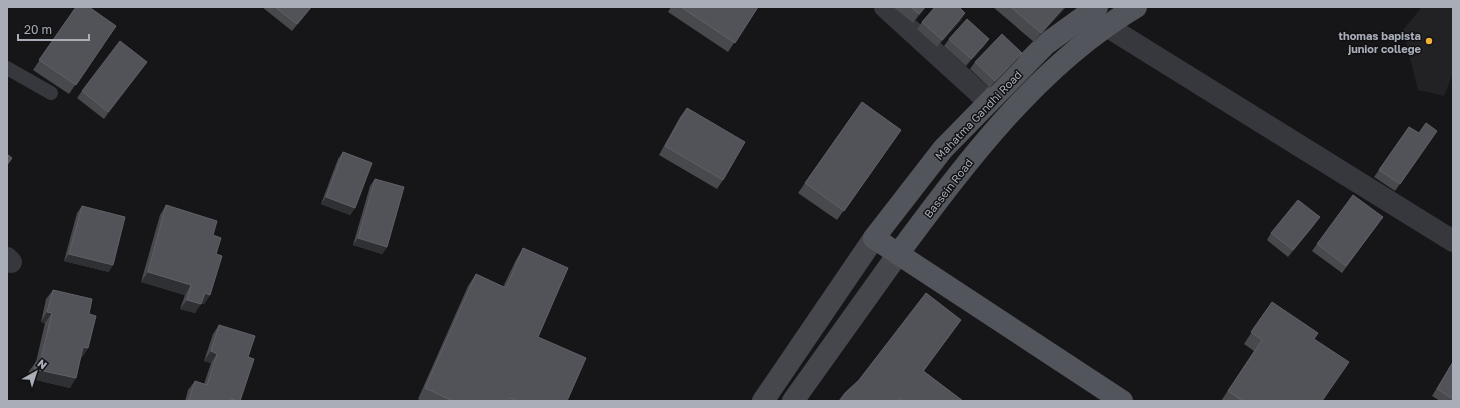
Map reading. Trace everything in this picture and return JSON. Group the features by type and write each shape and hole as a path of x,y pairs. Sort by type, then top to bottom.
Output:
{"main road":[{"name":"Bassein Road","path":"793,401 898,254 964,166 1042,80 1106,26 1136,7"},
{"name":"Mahatma Gandhi Road","path":"874,238 943,149 1046,44 1091,10"},
{"path":"763,401 874,238 1122,401"}],"street":[{"path":"885,7 989,102"},
{"path":"1091,10 1106,26 1453,241"}],"lane":[{"path":"7,68 51,93"}],"shaded area":[{"path":"1422,7 1453,7 1453,73 1444,96 1418,90 1403,30"}],"building":[{"path":"76,7 89,7 116,26 76,85 39,60"},
{"path":"275,7 311,7 297,24"},
{"path":"681,7 758,7 735,43"},
{"path":"911,7 925,7 919,14"},
{"path":"935,7 959,7 965,13 942,40 922,22"},
{"path":"1011,7 1064,7 1041,33"},
{"path":"967,19 989,39 971,59 949,39"},
{"path":"1002,34 1022,53 995,81 975,62"},
{"path":"120,41 147,62 108,112 82,91"},
{"path":"862,102 901,130 844,211 805,183"},
{"path":"687,108 745,142 723,180 665,146"},
{"path":"1426,123 1437,131 1400,184 1379,170 1409,127 1419,133"},
{"path":"343,152 372,163 355,208 326,197"},
{"path":"7,154 12,158 7,165"},
{"path":"375,179 404,187 387,247 358,238"},
{"path":"1353,195 1383,217 1346,266 1317,244"},
{"path":"1298,200 1320,217 1293,250 1271,233"},
{"path":"166,205 217,221 213,235 221,238 216,254 222,256 210,295 205,293 201,304 187,300 191,285 148,272"},
{"path":"82,206 125,217 113,265 69,254"},
{"path":"523,248 568,268 538,337 586,358 567,401 518,401 510,398 509,401 453,401 425,388 476,274 506,288"},
{"path":"53,290 92,299 89,314 96,316 88,348 83,347 76,378 34,369 36,362 40,363 52,313 47,312"},
{"path":"926,293 961,320 923,371 963,401 904,401 900,398 900,401 839,401 859,380"},
{"path":"1272,302 1318,333 1314,339 1349,362 1322,401 1243,401 1228,391 1262,340 1251,332"},
{"path":"219,325 255,336 248,357 254,359 240,401 231,399 231,401 188,401 195,381 207,385 217,354 211,351"},
{"path":"1453,362 1453,399 1437,389"}],"place":[{"name":"thomas bapista junior college","path":"1429,41"}]}
